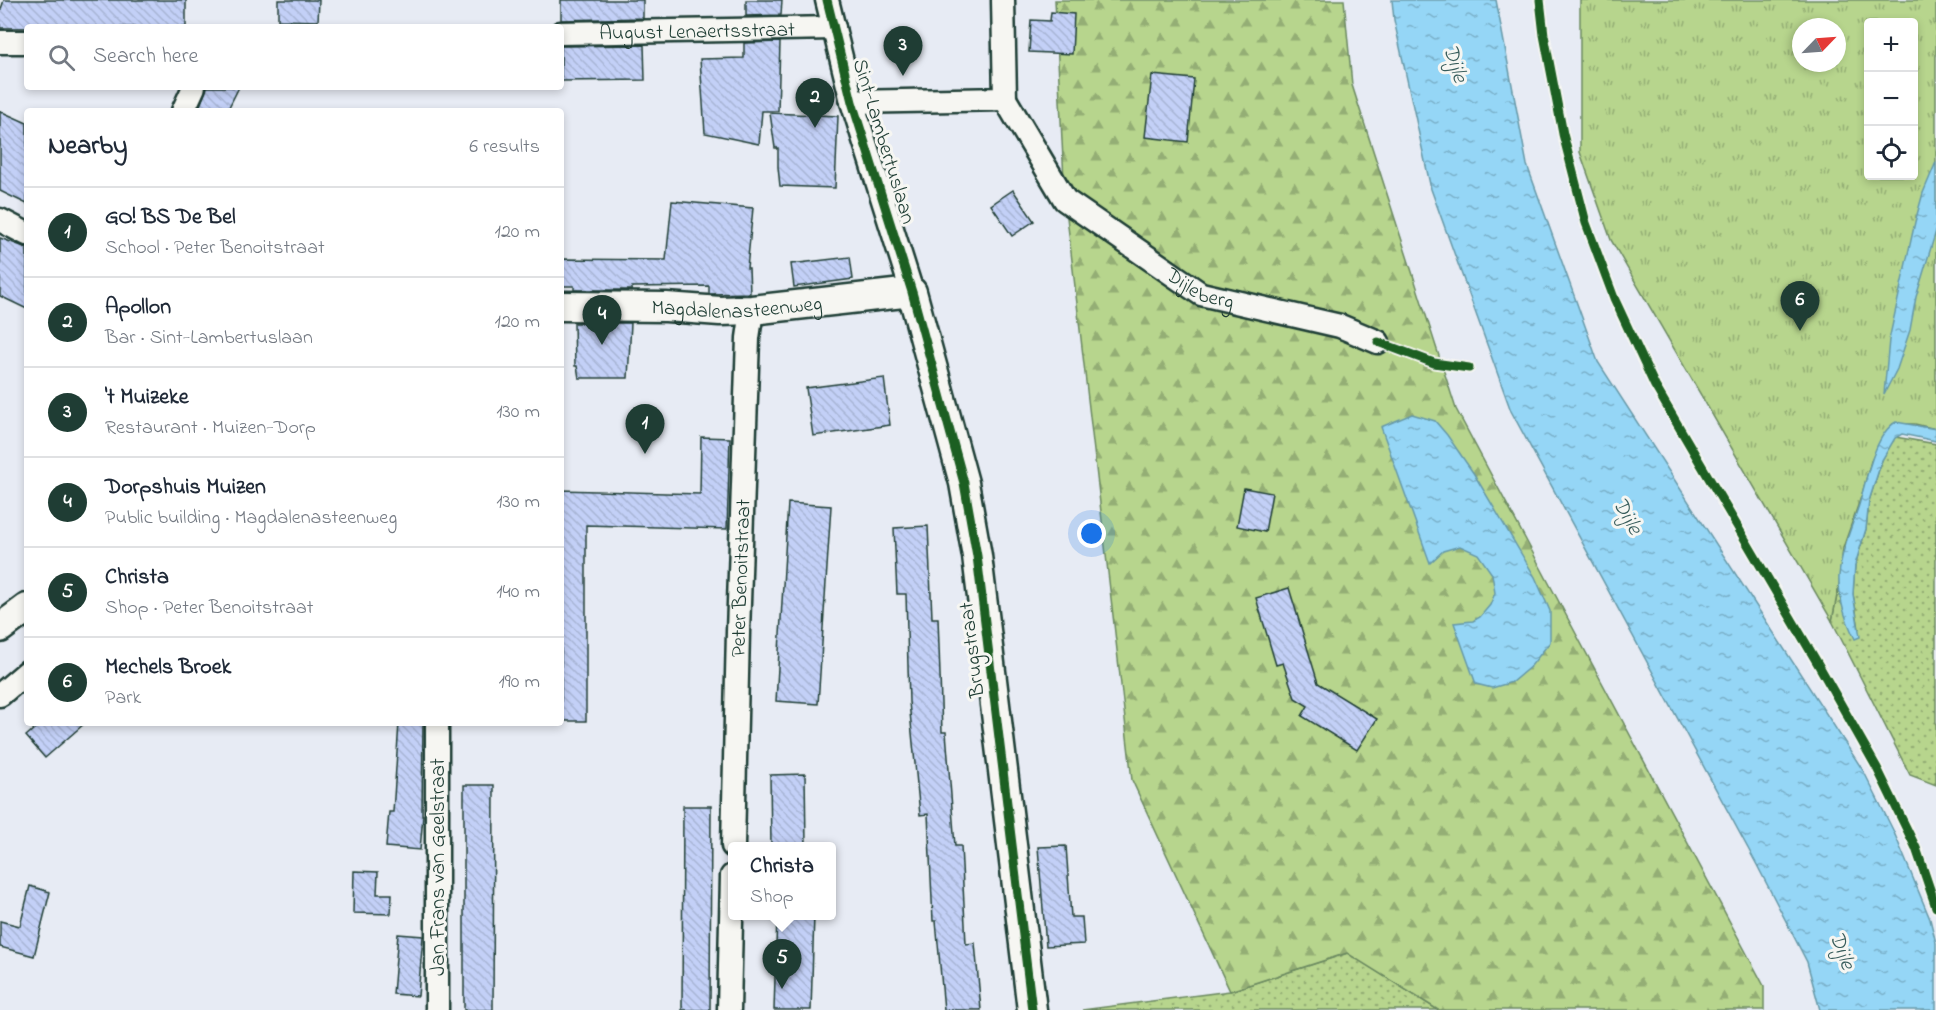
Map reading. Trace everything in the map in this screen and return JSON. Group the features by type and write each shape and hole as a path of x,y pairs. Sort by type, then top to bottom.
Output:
{"street":[{"name":"Sint-Lambertuslaan","path":"827,0 852,102 912,292"},
{"path":"852,102 1005,99 1002,0"},
{"name":"August Lenaertsstraat","path":"564,33 834,28"},
{"path":"0,42 24,42"},
{"path":"184,108 193,90"},
{"name":"Dijleberg","path":"1005,99 1065,200 1201,294 1340,326 1378,342"},
{"path":"0,220 24,232"},
{"name":"Magdalenasteenweg","path":"564,306 752,310 912,292"},
{"name":"Brugstraat","path":"912,292 964,483 977,556 1032,1010"},
{"name":"Peter Benoitstraat","path":"733,842 748,338 752,310"},
{"path":"0,628 24,610"},
{"path":"0,695 24,675"},
{"name":"Jan Frans van Geelstraat","path":"437,726 438,1010"},
{"path":"729,1010 731,920"}],"green space":[{"path":"1055,0 1344,0 1352,85 1456,409 1764,986 1764,1010 1438,1010 1347,953 1230,991 1132,780 1065,200"},
{"path":"1580,0 1936,0 1936,429 1915,424 1893,424 1882,440 1871,461 1843,548 1832,621 1611,240 1580,152"},
{"path":"1895,437 1936,444 1936,785 1910,775 1832,621 1839,585 1841,603 1859,629 1853,594 1855,565 1866,529 1869,501 1882,460"},
{"path":"1348,953 1438,1010 1082,1010 1230,991"}],"water":[{"name":"Dijle","path":"1392,0 1496,0 1527,165 1598,362 1864,772 1893,830 1930,919 1936,943 1936,1010 1820,1010 1807,962 1757,865 1511,411 1431,189 1394,20"},
{"path":"1936,162 1936,231 1916,297 1910,330 1897,369 1884,394 1889,340 1915,222 1923,193"},
{"path":"1412,414 1435,421 1447,435 1474,474 1535,577 1550,611 1550,642 1531,666 1512,682 1492,688 1476,684 1454,623 1473,621 1480,617 1490,605 1495,593 1492,574 1478,554 1460,546 1443,551 1430,563 1381,427"},
{"path":"1896,422 1936,429 1936,441 1902,434 1895,438 1882,460 1869,501 1866,529 1855,565 1853,594 1860,637 1855,639 1841,601 1840,567 1876,447 1888,428"}],"building":[{"path":"4,0 186,0 186,24 24,24 24,28 0,28 0,12"},
{"path":"278,0 319,0 318,21 278,20"},
{"path":"561,0 643,0 643,18 561,20"},
{"path":"746,0 782,0 781,15 746,16"},
{"path":"1051,12 1074,14 1072,54 1029,52 1031,20 1050,21"},
{"path":"780,42 778,111 762,111 759,144 705,133 700,59 744,58 744,43"},
{"path":"644,45 645,80 564,81 564,46"},
{"path":"1152,75 1194,79 1188,142 1145,137"},
{"path":"206,90 238,90 228,108 199,108"},
{"path":"0,111 24,122 24,203 0,191"},
{"path":"770,113 838,116 835,188 780,186 778,148 775,148"},
{"path":"1013,190 1034,221 1012,236 991,205"},
{"path":"672,201 753,208 747,268 749,268 750,293 709,294 709,286 574,290 574,286 564,286 564,259 666,260"},
{"path":"0,238 24,247 24,308 0,296"},
{"path":"850,257 853,279 794,287 791,264"},
{"path":"574,323 631,323 628,378 579,378 577,366 575,366"},
{"path":"884,378 890,425 813,436 806,388"},
{"path":"701,437 730,438 727,529 586,525 586,721 564,721 564,490 700,494"},
{"path":"1244,488 1272,493 1265,532 1237,526"},
{"path":"788,503 831,506 818,704 776,701"},
{"path":"928,526 932,618 938,618 942,732 946,732 955,846 961,846 966,944 975,943 981,1010 944,1010 936,921 933,921 928,814 920,815 909,702 906,594 897,594 894,528"},
{"path":"1289,588 1318,683 1377,719 1357,750 1302,716 1308,706 1295,698 1283,663 1276,665 1256,598"},
{"path":"38,726 82,726 45,758 26,736"},
{"path":"399,726 423,726 423,815 420,850 386,847 389,812 393,812"},
{"path":"805,774 806,842 771,842 770,775"},
{"path":"464,785 494,785 493,1010 464,1010"},
{"path":"683,806 711,806 710,1010 682,1010"},
{"path":"1066,846 1071,917 1082,917 1084,944 1046,946 1038,847"},
{"path":"354,871 378,872 377,894 392,894 391,914 353,913"},
{"path":"30,886 50,892 34,956 0,947 0,921 20,926"},
{"path":"777,920 814,920 811,1010 774,1010"},
{"path":"398,934 423,936 418,996 393,994"}],"cycle path":[{"path":"827,0 852,102 912,292 964,483 977,556 1032,1010"},
{"path":"1540,0 1544,35 1563,134 1586,223 1614,298 1655,386 1877,768 1916,848 1936,907"},
{"path":"1378,342 1434,363 1469,368"}],"place":[{"name":"'t Muizeke","path":"903,76"},
{"name":"Apollon","path":"815,128"},
{"name":"Mechels Broek","path":"1800,331"},
{"name":"Dorpshuis Muizen","path":"602,345"},
{"name":"GO! BS De Bel","path":"645,454"},
{"name":"Christa","path":"782,989"}]}
